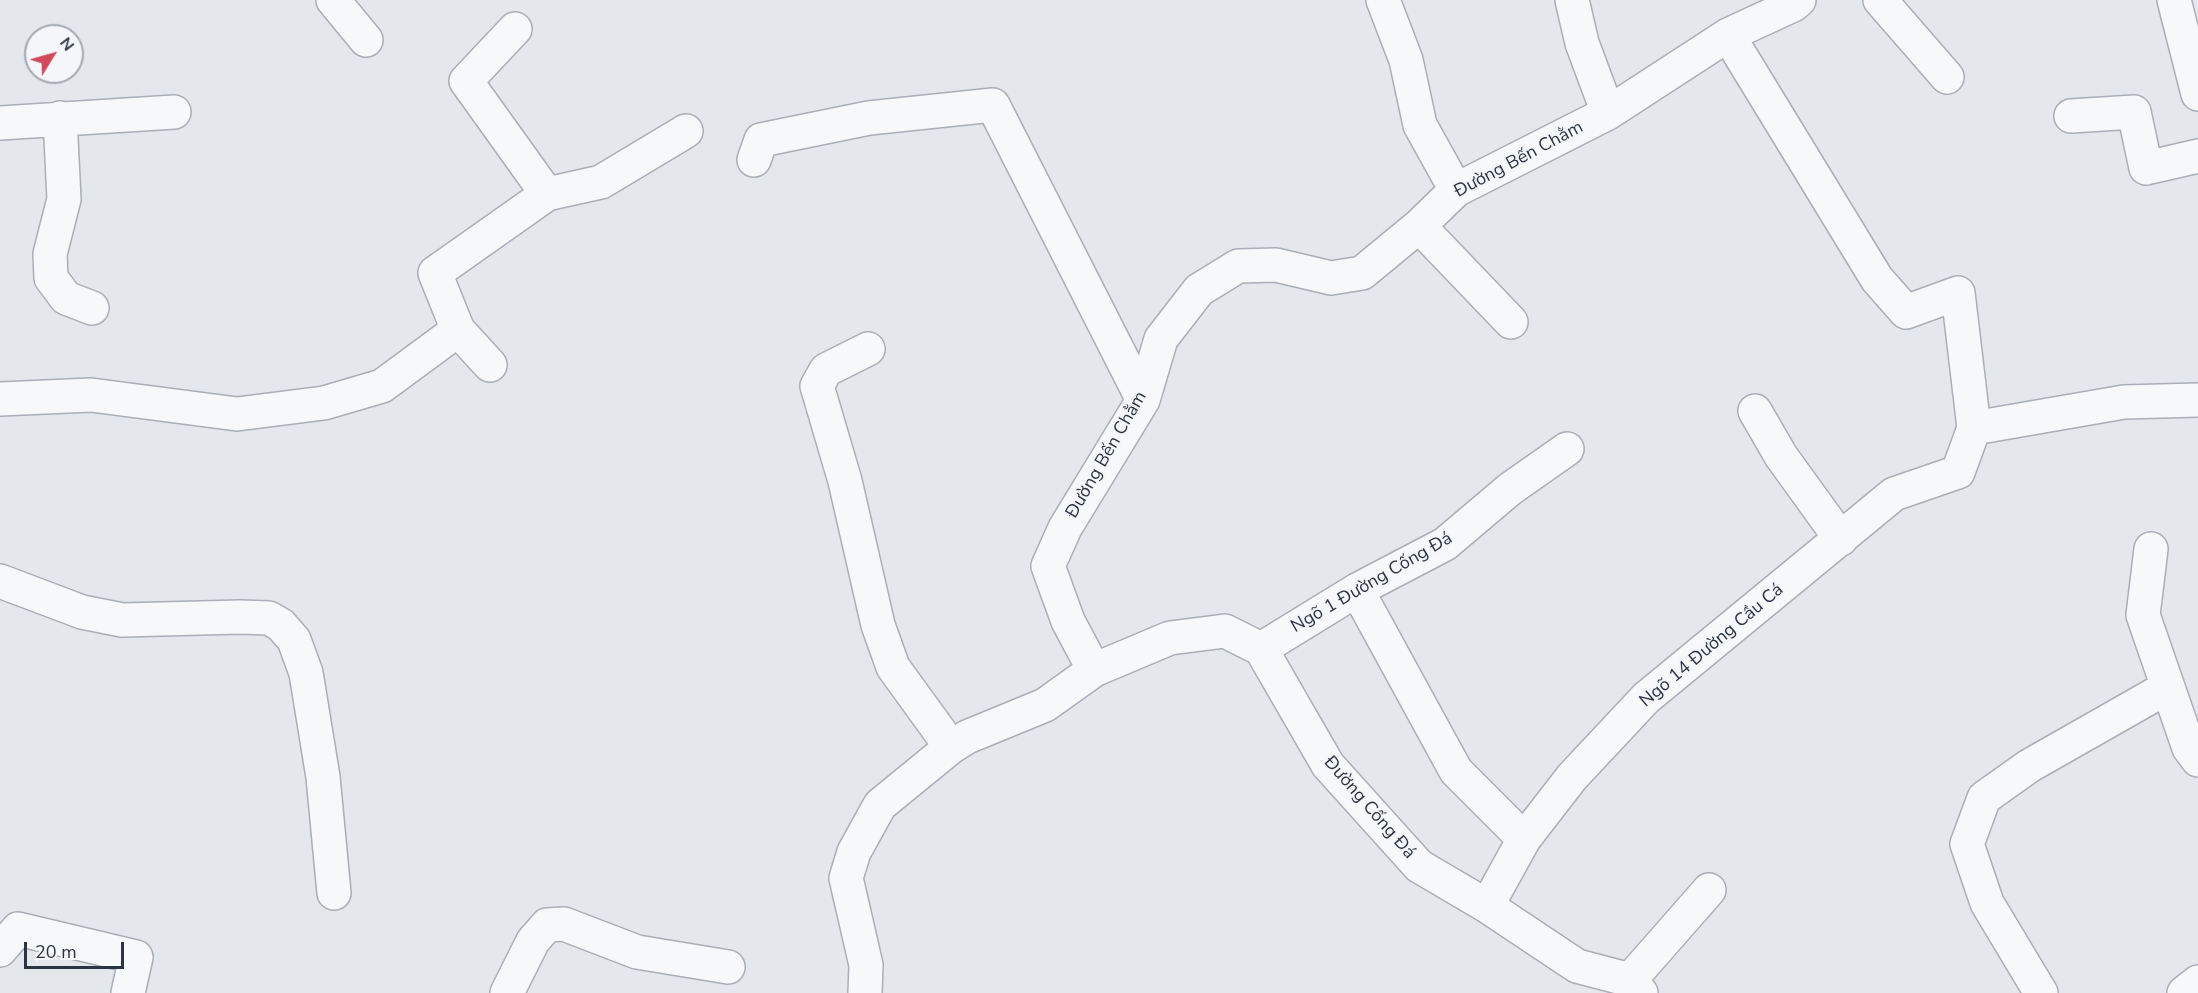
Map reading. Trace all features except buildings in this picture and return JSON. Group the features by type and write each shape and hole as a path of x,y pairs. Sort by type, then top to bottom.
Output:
{"street":[{"path":"333,0 366,40"},
{"path":"1383,0 1406,60 1420,125 1456,190"},
{"path":"1572,0 1582,44 1608,113"},
{"path":"1880,0 1947,77"},
{"path":"2174,0 2198,94"},
{"name":"Đường Bến Chằm","path":"1094,670 1068,621 1048,566 1065,528 1143,400 1161,339 1199,290 1238,266 1276,265 1331,278 1362,273 1419,226 1456,190 1608,113 1728,35 1794,2"},
{"path":"514,29 466,81 547,194"},
{"path":"1728,35 1877,279 1906,312 1958,293 1974,428 2124,402 2198,400"},
{"path":"754,160 761,140 869,118 993,105 1143,400"},
{"path":"0,123 174,112"},
{"path":"2071,116 2134,112 2146,168 2198,156"},
{"path":"60,118 64,199 50,254 51,278 66,298 92,308"},
{"path":"490,365 458,330 435,273 547,194 600,182 686,131"},
{"path":"1419,226 1511,322"},
{"path":"0,399 91,395 237,414 324,403 382,386 458,330"},
{"path":"868,349 826,370 817,386 844,481 878,625 893,667 951,747"},
{"path":"1755,411 1781,456 1841,539"},
{"name":"Ngõ 14 Đường Cầu Cá","path":"1487,906 1524,839 1572,777 1646,698 1894,494 1958,472 1974,428"},
{"name":"Ngõ 1 Đường Cống Đá","path":"1261,649 1357,590 1445,544 1510,489 1567,449"},
{"path":"2151,549 2143,615 2189,748 2198,760"},
{"path":"0,581 82,612 122,620 250,617 269,618 281,626 294,640 306,672 322,777 334,892"},
{"path":"1357,590 1456,771 1524,839"},
{"path":"865,993 866,965 846,878 854,852 880,805 951,747 967,737 1046,705 1094,670 1170,638 1225,631 1261,649"},
{"name":"Đường Cống Đá","path":"1261,649 1328,765 1419,866 1487,906 1577,966 1635,987"},
{"path":"2041,993 1987,903 1967,844 1984,798 2029,766 2168,687"},
{"path":"1635,987 1709,890"},
{"path":"507,993 533,941 548,925 564,924 637,952 728,967"},
{"path":"0,951 18,929 136,957 128,993"},
{"path":"2184,993 2198,982"}]}
